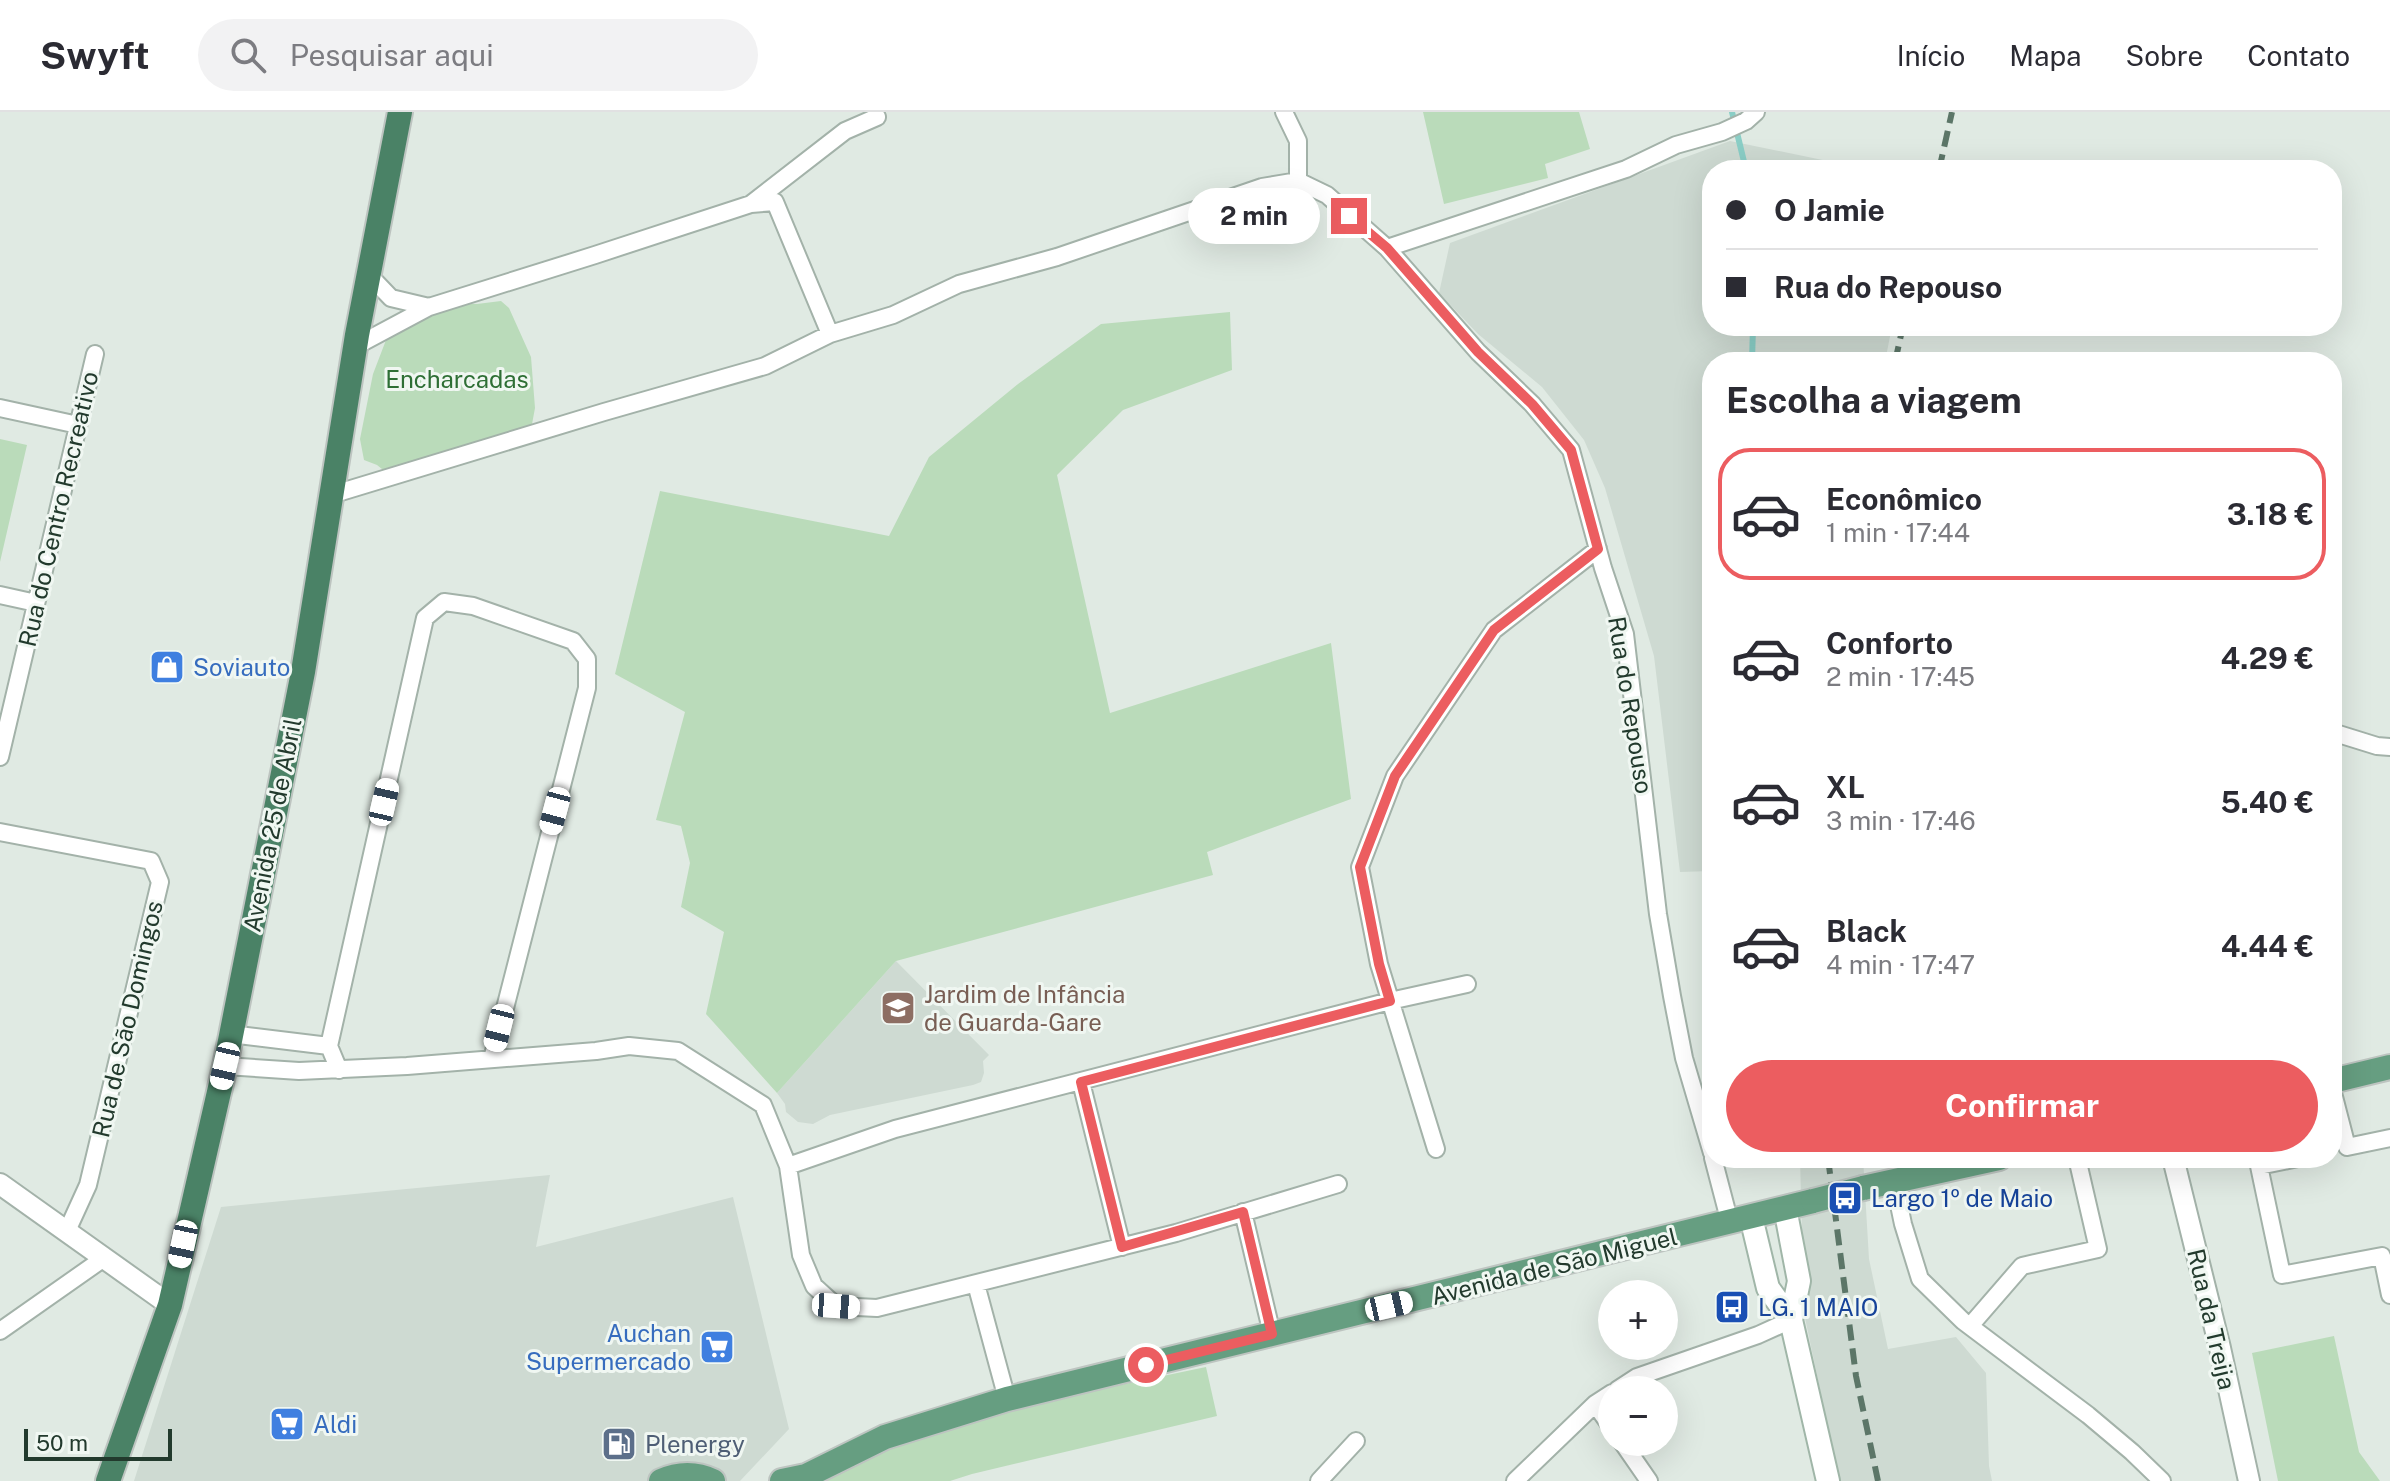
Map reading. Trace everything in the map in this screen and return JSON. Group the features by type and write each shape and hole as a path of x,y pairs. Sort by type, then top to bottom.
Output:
{"highway":[{"name":"Avenida 25 de Abril","path":"108,1481 170,1305 225,1066 303,672 368,274 400,112"}],"main road":[{"path":"2342,1079 2390,1067"},
{"name":"Avenida de São Miguel","path":"796,1479 885,1437 1007,1399 1953,1168"},
{"path":"1785,1208 1799,1281 1791,1320"},
{"path":"1741,1220 1768,1288 1791,1320 1828,1481"},
{"path":"661,1481 671,1476 689,1474 713,1481"}],"street":[{"path":"331,495 765,366 830,334 893,315 959,284 1057,257 1262,187 1298,181 1298,141 1284,112"},
{"path":"1387,248 1626,169 1676,145 1722,132 1746,121 1756,112"},
{"path":"751,204 845,131 877,117"},
{"name":"Rua do Repouso","path":"1298,181 1327,195 1387,248 1478,352 1532,404 1571,450 1625,634 1665,955 1684,1058 1702,1118"},
{"path":"356,346 429,307 751,204 775,202 830,334"},
{"path":"368,274 391,298 429,307"},
{"name":"Rua do Centro Recreativo","path":"0,757 95,354"},
{"path":"0,408 78,425"},
{"path":"1436,1149 1379,964 1360,867 1395,776 1494,630 1598,549"},
{"path":"0,595 36,603"},
{"path":"339,1070 329,1046 425,618 444,602 473,606 573,641 587,659 587,688 492,1059"},
{"path":"2342,735 2390,747"},
{"name":"Rua de São Domingos","path":"0,832 151,861 160,882 88,1185 67,1231"},
{"path":"788,1166 895,1129 1390,1001 1467,984"},
{"path":"230,1034 329,1046"},
{"path":"225,1066 299,1071 339,1070 629,1046 678,1051 763,1105 788,1166 801,1255 814,1286 836,1306 877,1308 976,1284 1122,1247 1338,1184"},
{"path":"1081,1082 1122,1247"},
{"path":"2342,1148 2390,1138"},
{"name":"Rua do Repouso","path":"1719,1168 1741,1220"},
{"path":"1970,1326 2022,1266 2098,1249 2079,1168"},
{"name":"Rua da Treija","path":"2175,1168 2249,1481"},
{"path":"2259,1168 2282,1275 2382,1256 2390,1295"},
{"path":"1894,1181 1920,1279 1970,1326 2088,1415 2162,1481"},
{"path":"0,1184 170,1305"},
{"path":"1243,1212 1272,1334"},
{"path":"1,1331 104,1258"},
{"path":"976,1284 1007,1399"},
{"path":"1640,1376 1758,1335 1791,1320"},
{"path":"1515,1481 1598,1402"},
{"path":"1595,1404 1598,1408"},
{"path":"1319,1481 1356,1441"},
{"path":"1632,1456 1649,1481"}],"shaded area":[{"path":"1730,141 1822,160 1702,160 1702,336 1890,336 1887,352 1702,352 1702,871 1680,872 1654,656 1605,488 1584,440 1542,387 1478,334 1439,293 1450,243"},
{"name":"Jardim de Infância de Guarda-Gare","path":"896,961 989,1055 983,1061 981,1082 830,1115 813,1124 798,1122 786,1112 785,1104 777,1093"},
{"path":"1800,1168 1864,1168 1869,1259 1888,1349 1956,1337 1986,1373 1992,1481 1839,1481 1804,1313"},
{"path":"550,1175 536,1247 733,1197 789,1429 740,1481 134,1481 221,1207"}],"green space":[{"path":"1423,112 1579,112 1590,149 1545,164 1548,178 1444,204"},
{"name":"Encharcadas","path":"501,301 509,308 531,357 535,408 530,435 392,477 377,465 364,460 360,439 373,374 391,327 446,302 477,304"},
{"path":"1230,312 1232,370 1123,410 1057,475 1110,713 1331,643 1351,799 1207,852 1213,875 896,961 777,1093 706,1014 724,932 681,907 690,863 681,826 656,820 685,712 615,674 660,491 889,536 929,457 1018,384 1101,324"},
{"path":"0,439 27,445 0,562"},
{"path":"2334,1336 2359,1452 2380,1481 2278,1481 2252,1353"},
{"path":"1206,1367 1217,1416 950,1481 819,1481 891,1442 1091,1391"}],"waterway":[{"path":"1732,112 1744,160"},
{"path":"1752,352 1753,336"}],"railway":[{"path":"1941,160 1952,112"},
{"path":"1897,352 1901,336"},
{"path":"1829,1168 1856,1376 1878,1481"}],"place":[{"name":"Soviauto","path":"167,667"},
{"name":"Jardim de Infância de Guarda-Gare","path":"898,1008"},
{"name":"Largo 1º de Maio","path":"1845,1198"},
{"name":"LG. 1 MAIO","path":"1732,1307"},
{"name":"Auchan Supermercado","path":"717,1347"},
{"name":"Aldi","path":"287,1424"},
{"name":"Plenergy","path":"619,1444"}],"route":[{"path":"1146,1365 1272,1334 1243,1212 1122,1247 1081,1082 1390,1001 1379,964 1360,867 1395,776 1494,630 1598,549 1571,450 1532,404 1478,352 1387,248 1349,216"}]}
